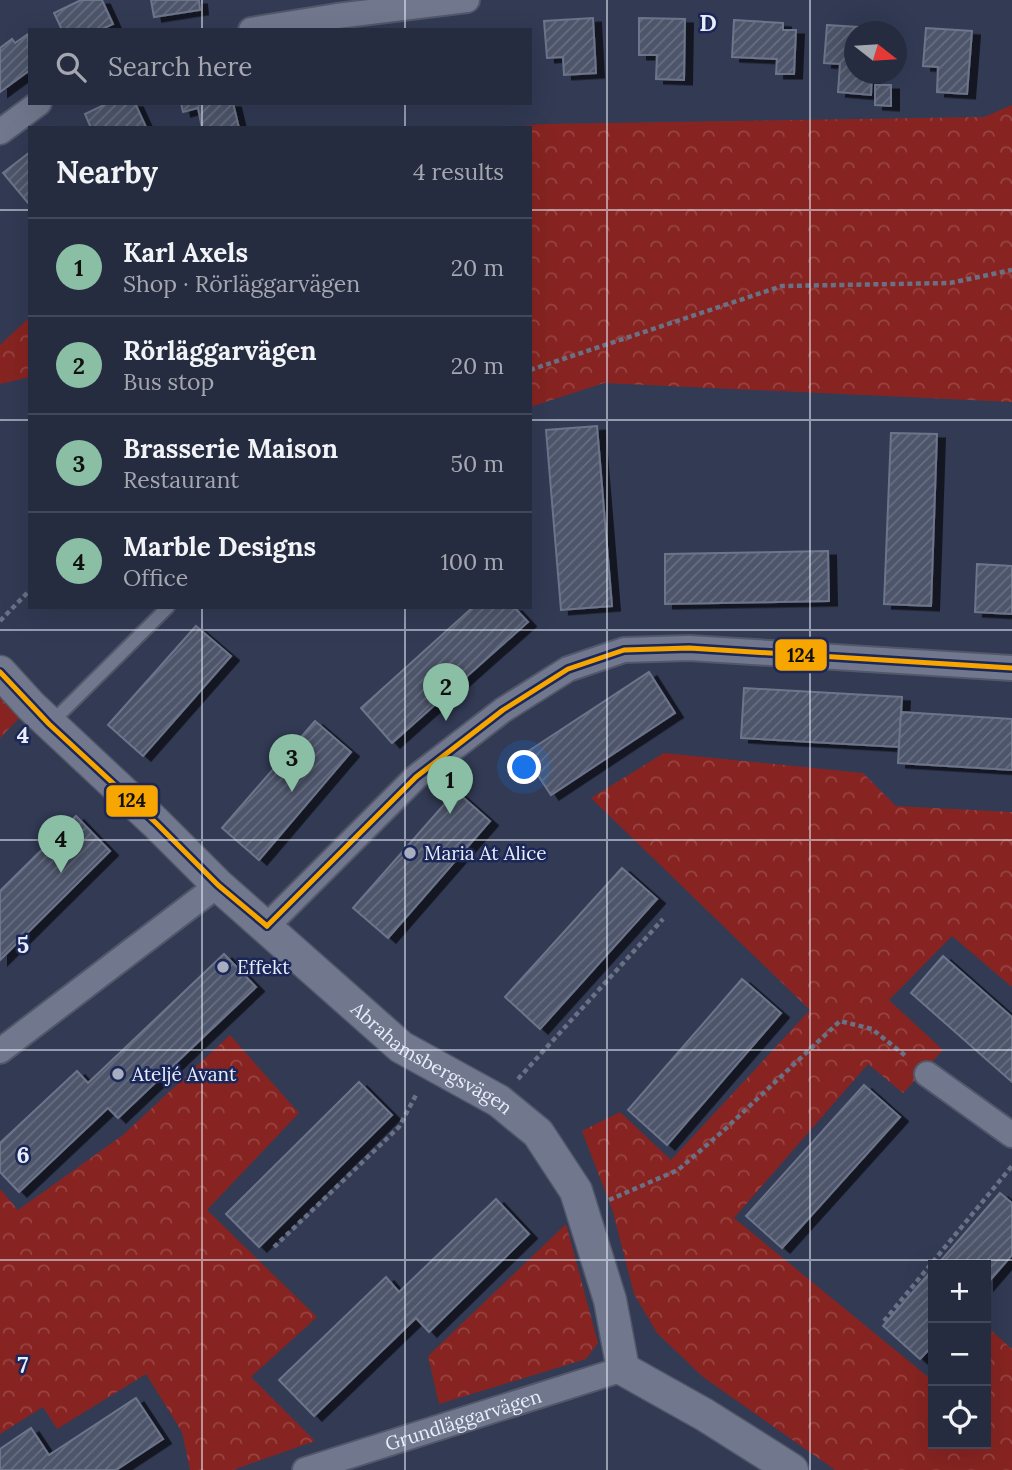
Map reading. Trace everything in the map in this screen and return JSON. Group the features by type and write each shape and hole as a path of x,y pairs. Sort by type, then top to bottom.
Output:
{"street":[{"path":"263,28 467,0"},
{"path":"0,132 36,105"},
{"path":"267,926 416,777 503,710 568,670 601,658 636,648 689,648 1012,668"},
{"name":"Abrahamsbergsvägen","path":"0,672 50,724 218,885 401,1047 499,1101 538,1133 576,1191 610,1300 623,1368"},
{"path":"0,1051 218,885"},
{"path":"928,1074 1012,1135"},
{"path":"623,1368 705,1415 792,1470"},
{"name":"Grundläggarvägen","path":"305,1470 623,1368"}],"lane":[{"path":"50,724 166,609"}],"path":[{"path":"532,369 782,286 950,283 1012,270"},
{"path":"0,621 28,592"},
{"path":"499,1101 663,919"},
{"path":"582,1211 678,1170 841,1021 872,1029 928,1074"},
{"path":"274,1247 399,1127 430,1063"},
{"path":"884,1321 1012,1166"}],"green space":[{"path":"1012,105 1012,402 604,383 532,406 532,126 522,126 984,117"},
{"path":"28,319 28,377 0,384 0,345"},
{"path":"0,680 31,706 0,738"},
{"path":"664,753 863,773 896,806 1012,812 1012,987 952,936 889,1000 943,1050 903,1093 868,1064 734,1218 928,1377 928,1449 991,1449 991,1330 1012,1349 1012,1470 835,1470 703,1377 657,1333 634,1294 613,1212 582,1131 620,1112 671,1160 810,1010 591,798"},
{"path":"230,1035 299,1113 207,1210 317,1317 251,1377 315,1441 233,1470 190,1470 182,1432 146,1374 57,1429 43,1407 0,1434 0,1189 18,1210 123,1135"},
{"path":"566,1224 598,1343 586,1359 439,1404 428,1356"}],"building":[{"path":"81,0 102,0 113,24 104,28 61,28 54,13"},
{"path":"151,0 199,0 200,10 154,17"},
{"path":"593,18 596,73 564,75 563,57 547,58 544,21"},
{"path":"639,18 685,19 684,80 656,79 657,55 639,55"},
{"path":"734,20 783,23 783,30 796,30 794,74 776,74 777,59 732,57"},
{"path":"827,25 844,26 844,84 872,84 871,95 838,92 840,64 824,63"},
{"path":"926,28 972,31 967,94 937,92 938,67 923,66"},
{"path":"28,34 28,71 0,92 0,48 12,39 15,43"},
{"path":"875,85 891,85 891,106 875,105"},
{"path":"104,105 136,105 146,126 90,126 85,114"},
{"path":"181,105 233,105 239,126 202,126 198,108 183,112"},
{"path":"28,154 28,203 3,173"},
{"path":"597,426 612,606 561,610 546,430"},
{"path":"891,433 937,434 931,606 884,604"},
{"path":"828,551 829,601 665,604 665,554"},
{"path":"977,564 1012,566 1012,614 975,612"},
{"path":"471,609 516,609 528,622 392,743 361,708"},
{"path":"196,626 231,656 143,756 108,725"},
{"path":"649,672 675,713 551,795 524,754"},
{"path":"744,688 902,697 899,747 741,738"},
{"path":"901,712 1012,719 1012,770 898,763"},
{"path":"315,721 351,752 259,860 222,828"},
{"path":"456,791 490,821 388,938 353,908"},
{"path":"76,816 110,851 0,960 0,891"},
{"path":"622,868 657,899 540,1029 505,997"},
{"path":"224,954 256,987 118,1118 108,1108 19,1192 0,1172 0,1143 77,1071 88,1083"},
{"path":"943,956 1012,1017 1012,1082 911,993"},
{"path":"742,979 781,1013 667,1145 628,1110"},
{"path":"359,1082 392,1115 259,1247 226,1214"},
{"path":"864,1085 900,1117 782,1248 746,1216"},
{"path":"1000,1193 1012,1203 1012,1255 991,1279 991,1260 941,1260"},
{"path":"496,1199 529,1234 429,1332 416,1318 314,1416 279,1380 386,1277 399,1292"},
{"path":"928,1275 928,1350 920,1359 883,1326"},
{"path":"136,1398 163,1439 116,1470 0,1470 0,1449 31,1428 49,1455"}],"transit line":[{"name":"124","path":"267,926 416,777 503,710 568,669 624,650 689,648 1012,668"},
{"name":"124","path":"0,672 49,724 156,823 218,885 267,926"}],"place":[{"name":"Rörläggarvägen","path":"446,721"},
{"name":"Brasserie Maison","path":"292,792"},
{"name":"Karl Axels","path":"450,814"},
{"name":"Maria At Alice","path":"410,853"},
{"name":"Marble Designs","path":"61,873"},
{"name":"Effekt","path":"223,967"},
{"name":"Ateljé Avant","path":"118,1074"}]}
